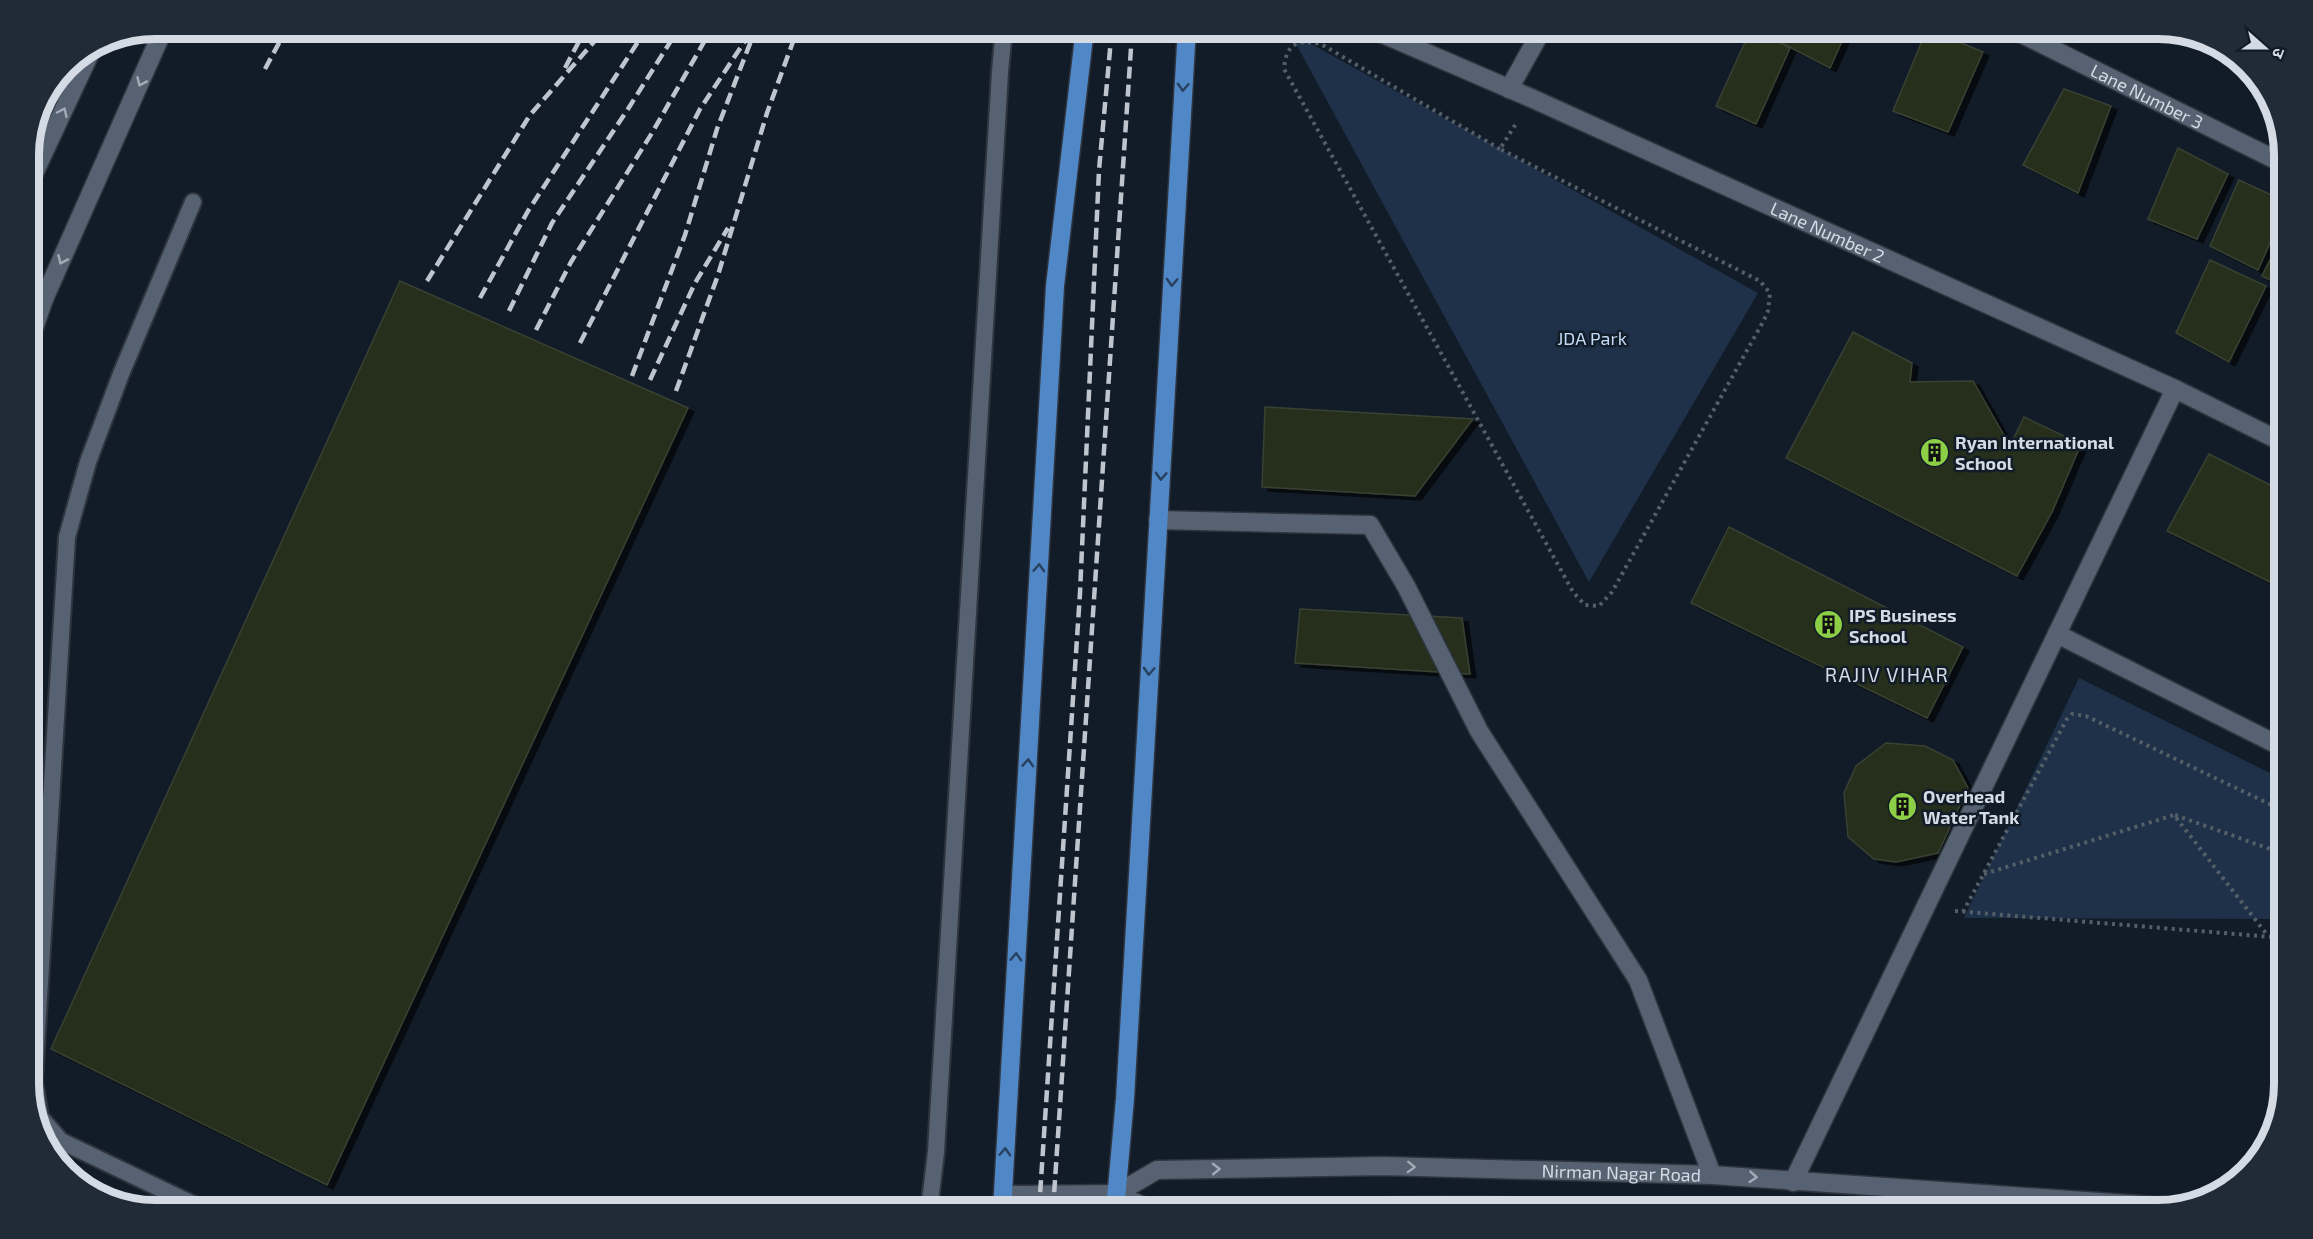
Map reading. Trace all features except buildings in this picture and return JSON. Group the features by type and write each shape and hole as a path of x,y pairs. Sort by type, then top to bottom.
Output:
{"main road":[{"path":"1002,1200 1055,286 1083,39"},
{"path":"1115,1200 1125,1099 1186,39"}],"street":[{"path":"39,292 159,39"},
{"name":"Lane Number 2","path":"1394,39 1531,98 2175,389 2274,438"},
{"path":"1509,89 1537,39"},
{"name":"Lane Number 3","path":"2032,39 2274,159"},
{"path":"39,163 85,63"},
{"path":"1793,1182 2175,389"},
{"path":"1158,520 1370,525 1406,586 1479,730 1638,980 1712,1175"},
{"path":"2057,634 2274,743"},
{"name":"Nirman Nagar Road","path":"1118,1200 1157,1170 1383,1166 1712,1175 2065,1200"}],"lane":[{"path":"930,1200 936,1152 999,84 1004,39"},
{"path":"39,999 67,537 88,462 121,374 193,202"},
{"path":"46,1124 61,1141 184,1200"}],"path":[{"path":"1304,40 1321,44 1500,149 1760,282 1770,293 1768,311 1764,320 1612,592 1599,606 1585,605 1573,592 1284,69 1288,52 1295,42 1304,40"},
{"path":"1500,149 1531,98"},
{"path":"2274,806 2086,716 2072,714 2067,719 1963,912 2274,937"},
{"path":"1983,874 2174,815 2274,850"},
{"path":"2174,815 2268,937"}],"green space":[{"name":"JDA Park","path":"1294,39 1303,39 1758,293 1589,582"},
{"path":"2079,678 2274,775 2274,919 1964,918"}],"railway":[{"path":"265,69 281,39"},
{"path":"565,68 580,39"},
{"path":"427,281 530,115 596,39"},
{"path":"480,298 528,211 640,39"},
{"path":"509,311 552,223 672,39"},
{"path":"536,330 571,262 652,133 706,39"},
{"path":"632,376 685,235 717,129 752,39"},
{"path":"676,391 718,275 767,113 794,39"},
{"path":"1040,1200 1080,593 1099,170 1111,39"},
{"path":"1054,1200 1132,39"},
{"path":"580,343 700,109 745,41"},
{"path":"650,380 695,283 728,228"}],"place":[{"name":"Ryan International School","path":"1934,452"},
{"name":"IPS Business School","path":"1828,625"},
{"name":"Overhead Water Tank","path":"1902,806"}],"district":[{"name":"RAJIV VIHAR","path":"1887,674"}]}
